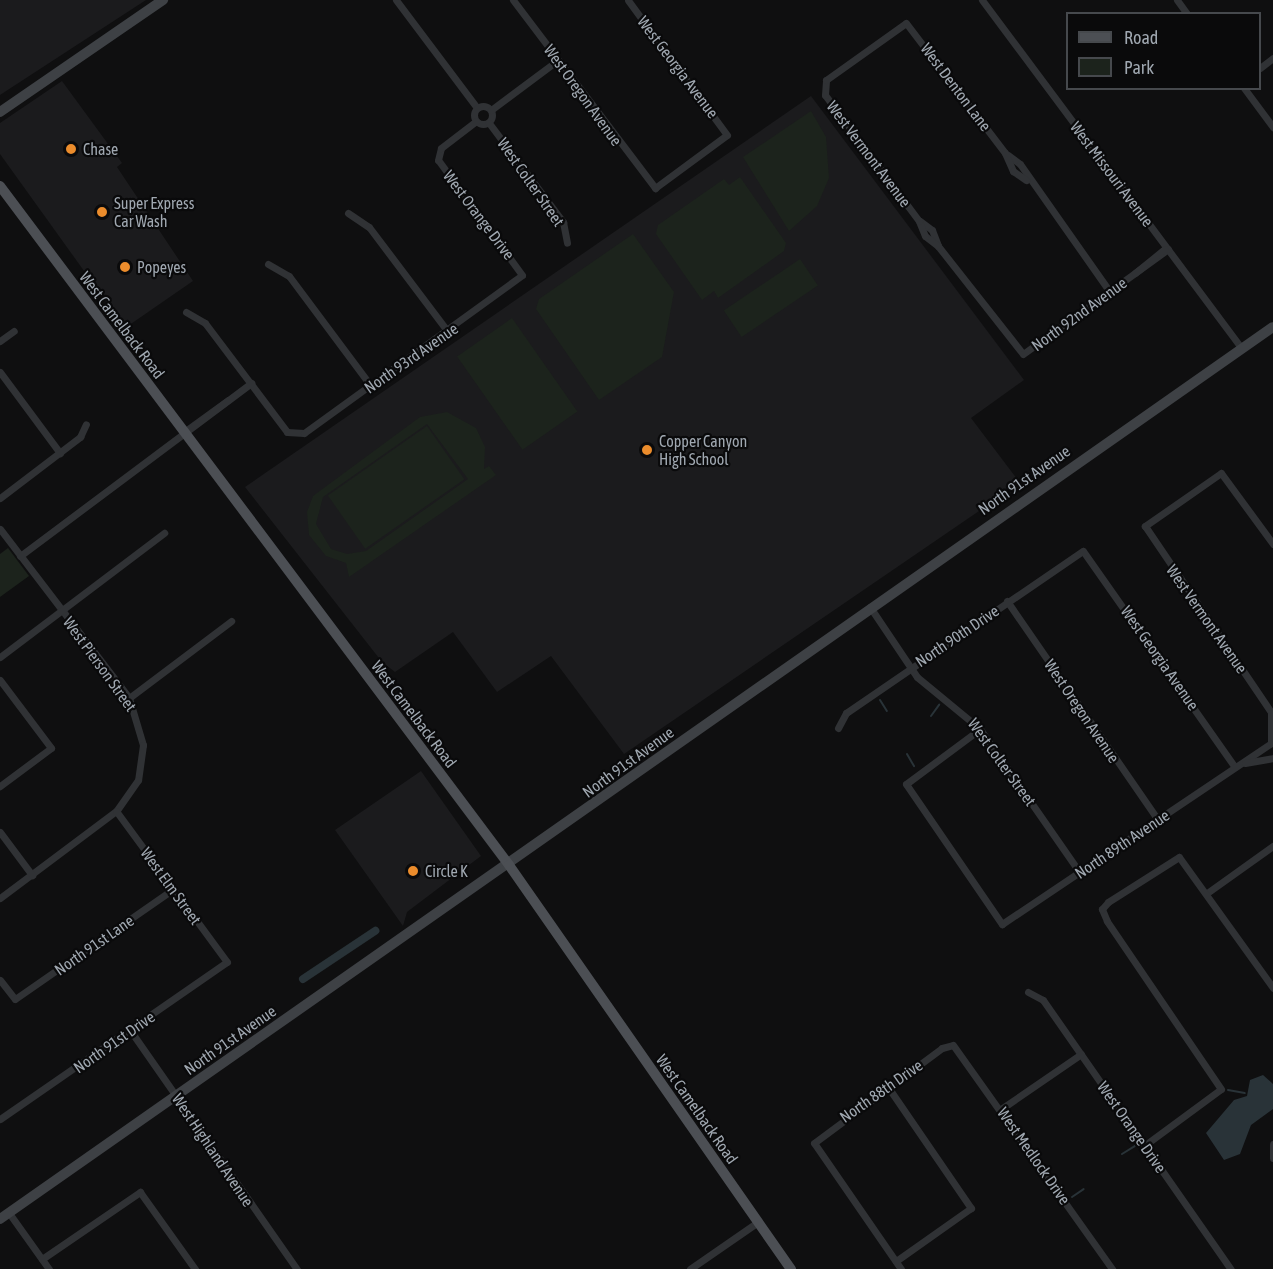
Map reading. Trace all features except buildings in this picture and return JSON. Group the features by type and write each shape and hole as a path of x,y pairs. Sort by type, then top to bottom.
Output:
{"main road":[{"path":"0,112 163,0"},
{"name":"West Camelback Road","path":"0,186 509,865 791,1269"},
{"name":"North 91st Avenue","path":"5,1216 509,865 870,606 1273,327"}],"street":[{"path":"396,0 477,108 476,121 489,123 491,110 558,60"},
{"name":"West Oregon Avenue","path":"513,0 655,188"},
{"name":"West Georgia Avenue","path":"628,0 727,135 655,188"},
{"name":"West Missouri Avenue","path":"982,0 1242,349"},
{"name":"West Denton Lane","path":"821,86 906,23 1005,153 1013,171 1026,180 1110,292"},
{"path":"1261,67 1273,58"},
{"name":"West Vermont Avenue","path":"821,86 919,221 925,236 938,246 1023,354"},
{"path":"1245,90 1273,128"},
{"path":"477,108 491,110"},
{"name":"West Orange Drive","path":"476,121 436,154 522,275"},
{"name":"West Colter Street","path":"489,123 563,222 567,243"},
{"path":"348,213 369,227 448,332"},
{"name":"North 92nd Avenue","path":"1023,354 1168,249"},
{"path":"268,264 289,276 371,386"},
{"name":"North 93rd Avenue","path":"250,383 295,436 448,332 522,275"},
{"path":"20,556 250,383 205,323 186,312"},
{"path":"0,341 15,331"},
{"path":"0,372 60,453"},
{"path":"0,498 80,437 86,424"},
{"name":"West Vermont Avenue","path":"1273,544 1221,473 1145,526 1272,714 1273,758"},
{"name":"West Pierson Street","path":"0,529 129,698 143,745 138,780 116,811"},
{"path":"0,657 164,533"},
{"name":"West Georgia Avenue","path":"1083,551 1235,767"},
{"name":"North 90th Drive","path":"838,728 846,713 1083,551"},
{"name":"West Oregon Avenue","path":"1007,601 1158,820"},
{"name":"West Colter Street","path":"870,606 910,668 980,729 1080,873"},
{"path":"129,698 231,621"},
{"path":"0,680 51,748 0,786"},
{"name":"North 89th Avenue","path":"980,729 906,784 1002,924 1272,742"},
{"name":"North 89th Avenue","path":"1242,763 1273,758"},
{"path":"0,898 116,811"},
{"name":"West Elm Street","path":"116,811 227,962"},
{"path":"0,832 32,875"},
{"path":"1207,893 1273,846"},
{"path":"1145,1145 1221,1089 1102,909 1179,857 1273,988"},
{"name":"North 91st Lane","path":"0,980 15,999 173,889"},
{"name":"North 91st Drive","path":"0,1119 227,962"},
{"name":"West Orange Drive","path":"1028,992 1043,1000 1231,1269"},
{"name":"West Highland Avenue","path":"130,1030 297,1269"},
{"name":"North 88th Drive","path":"896,1261 814,1143 888,1087 953,1046"},
{"name":"West Medlock Drive","path":"953,1046 1001,1109 1112,1269"},
{"path":"1001,1109 1081,1054"},
{"path":"888,1087 971,1208 896,1261 901,1269"},
{"path":"1271,1146 1273,1158"},
{"path":"42,1259 140,1192 195,1269"},
{"path":"5,1216 49,1269"},
{"path":"690,1269 758,1222"}],"shaded area":[{"path":"0,0 146,0 0,95"},
{"path":"62,81 122,163 117,167 193,281 125,328 0,154 0,123"},
{"name":"Copper Canyon High School","path":"811,96 1024,380 971,418 1020,483 624,754 551,656 497,692 453,632 395,672 382,662 245,487"},
{"path":"421,771 481,856 407,912 403,926 335,830"},
{"path":"1263,1075 1273,1084 1273,1109 1251,1125 1240,1154 1224,1160 1206,1133 1234,1100 1247,1096 1250,1080"}],"green space":[{"path":"811,111 826,137 829,178 817,206 789,231 743,157"},
{"path":"740,177 786,243 784,251 718,298 714,291 702,300 656,234 658,225 724,179 729,185"},
{"path":"633,234 674,292 662,357 599,400 536,309 539,299"},
{"path":"800,259 818,286 742,337 724,310"},
{"path":"512,318 577,411 523,450 457,356"},
{"path":"447,412 476,428 485,447 484,469 489,466 496,475 349,577 346,563 326,556 309,535 307,512 313,496 420,417","holes":["427,424 468,479 366,551 347,554 331,549 316,524 323,497"]},
{"path":"427,426 464,479 365,549 328,495"},
{"path":"8,548 29,576 0,597 0,554"}],"waterway":[{"path":"880,700 887,711"},
{"path":"931,716 939,705"},
{"path":"907,754 914,766"},
{"path":"303,979 375,931"},
{"path":"1228,1090 1245,1093"},
{"path":"1122,1154 1135,1146"},
{"path":"1072,1197 1084,1189"}],"place":[{"name":"Chase","path":"71,149"},
{"name":"Super Express Car Wash","path":"102,212"},
{"name":"Popeyes","path":"125,267"},
{"name":"Copper Canyon High School","path":"647,450"},
{"name":"Circle K","path":"413,871"}]}
